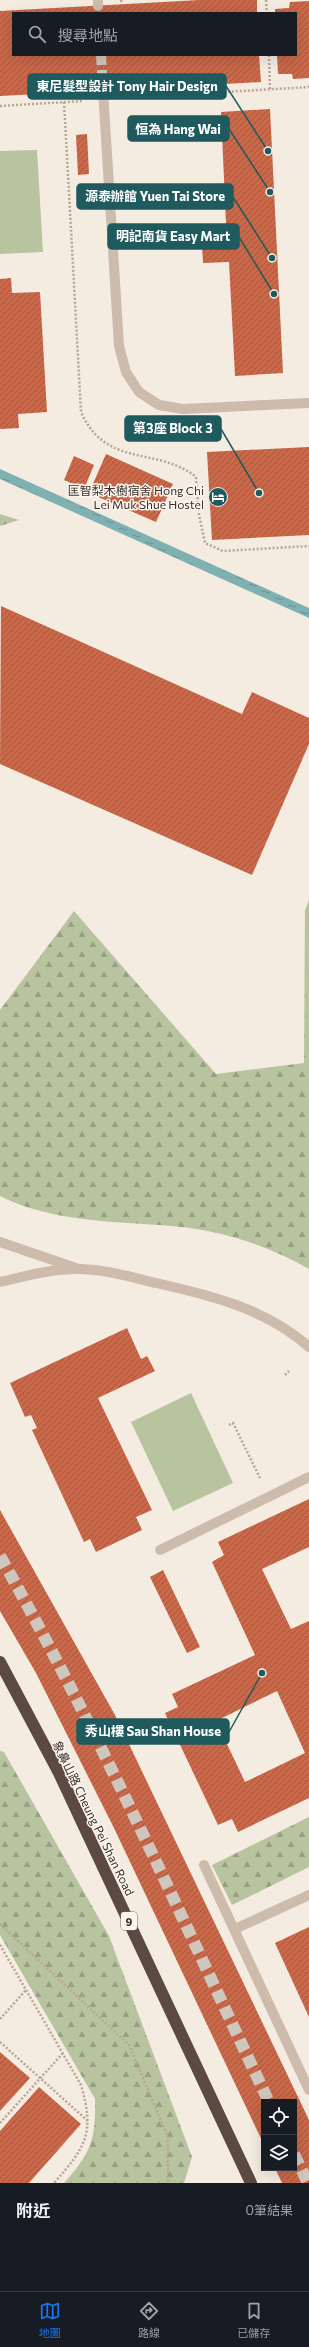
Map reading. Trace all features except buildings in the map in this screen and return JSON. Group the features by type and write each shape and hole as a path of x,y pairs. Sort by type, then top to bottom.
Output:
{"highway":[{"name":"象鼻山路 Cheung Pei Shan Road","path":"0,1662 59,1773 251,2183"}],"street":[{"path":"103,95 119,346 126,372 139,392 159,405 183,409 309,403"},
{"path":"0,1242 80,1269 114,1273 234,1302 267,1319 309,1347"},
{"path":"0,1282 36,1274 80,1269"},
{"path":"160,1550 309,1477"},
{"path":"204,1865 309,2090"},
{"path":"235,1929 309,1895"}],"path":[{"path":"121,0 122,4"},
{"path":"266,0 267,12"},
{"path":"269,56 270,90"},
{"path":"0,106 103,95 127,98 309,87"},
{"path":"126,89 127,98"},
{"path":"285,1376 289,1371"},
{"path":"229,1425 233,1423 271,1496"},
{"path":"0,1924 129,2045 168,2137 168,2183"},
{"path":"0,1945 81,2085 87,2104 89,2122 87,2137 79,2152 54,2183"},
{"path":"0,2019 26,1990"},
{"path":"0,2042 89,2122"},
{"path":"0,2122 63,2053"}],"green space":[{"path":"37,150 43,252 0,254 0,151"},
{"path":"0,514 19,520 0,526"},
{"path":"309,900 309,1269 264,1247 199,1229 66,1217 21,1205 0,1196 0,1010 74,911 216,1074 304,1063 305,910"},
{"path":"191,1393 233,1483 173,1511 131,1422"},
{"path":"0,1751 4,1752 109,1936 192,2157 184,2183 64,2183 80,2163 90,2145 93,2135 95,2099 0,1935"},
{"path":"309,1817 309,1867 232,1905 212,1865"}],"water":[{"path":"0,469 309,608 309,618 0,479"}],"tunnel":[{"path":"101,56 103,90"},
{"path":"0,1556 37,1623 106,1758 268,2099"},
{"path":"297,2160 308,2183"}],"place":[{"name":"東尼髮型設計 Tony Hair Design","path":"268,151"},
{"name":"恒為 Hang Wai","path":"270,192"},
{"name":"源泰辦館 Yuen Tai Store","path":"272,258"},
{"name":"明記南貨 Easy Mart","path":"274,294"},
{"name":"第3座 Block 3","path":"259,493"},
{"name":"匡智梨木樹宿舍 Hong Chi Lei Muk Shue Hostel","path":"218,497"},
{"name":"秀山樓 Sau Shan House","path":"262,1673"}]}
